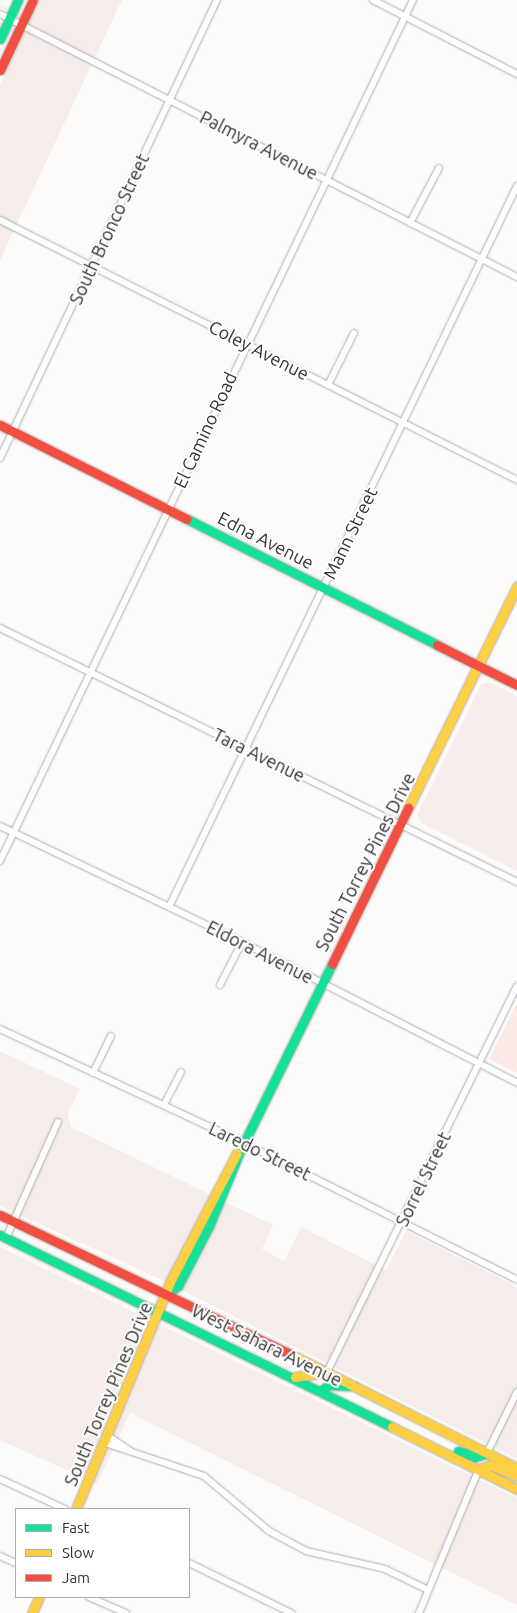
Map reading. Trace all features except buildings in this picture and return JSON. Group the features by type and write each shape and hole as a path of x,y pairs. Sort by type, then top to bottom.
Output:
{"main road":[{"path":"0,39 18,0"},
{"path":"0,70 33,0"},
{"name":"Edna Avenue","path":"0,426 517,685"},
{"name":"South Torrey Pines Drive","path":"76,1508 170,1292 170,1282 216,1199 242,1147 517,586"},
{"name":"West Sahara Avenue","path":"0,1215 170,1292 517,1468"},
{"name":"West Sahara Avenue","path":"3,1237 161,1310 517,1489"},
{"path":"295,1377 327,1372"},
{"path":"322,1390 329,1385 356,1386"},
{"path":"424,1441 469,1457 487,1453"},
{"path":"479,1469 491,1465 517,1476"},
{"path":"32,1613 39,1598"}],"street":[{"name":"South Bronco Street","path":"0,458 217,0"},
{"path":"373,0 517,74"},
{"name":"El Camino Road","path":"0,861 89,683 90,672 413,0"},
{"name":"Palmyra Avenue","path":"0,14 517,277"},
{"path":"410,223 438,168"},
{"name":"Mann Street","path":"169,907 517,186"},
{"name":"Coley Avenue","path":"0,220 517,480"},
{"path":"328,385 354,333"},
{"name":"Tara Avenue","path":"0,628 517,882"},
{"name":"Eldora Avenue","path":"0,826 242,942 517,1083"},
{"path":"220,985 242,942"},
{"name":"Sorrel Street","path":"327,1372 517,986"},
{"name":"Laredo Street","path":"0,1029 164,1105 242,1147 517,1280"},
{"path":"93,1072 111,1036"},
{"path":"164,1105 180,1072"},
{"path":"3,1237 14,1222 58,1122"},
{"path":"487,1453 517,1392"},
{"path":"107,1440 130,1451 204,1476 269,1531 306,1551 385,1569 428,1590"},
{"path":"418,1613 479,1469"},
{"path":"0,1479 63,1508"},
{"path":"0,1556 15,1563"},
{"path":"190,1563 291,1613"},
{"path":"91,1598 126,1613"}],"shaded area":[{"path":"40,0 122,0 0,260 0,85"},
{"path":"490,682 517,696 517,871 421,823 417,815 481,684"},
{"path":"517,1003 517,1073 489,1059"},
{"path":"0,1051 80,1089 68,1113 71,1127 273,1225 262,1249 284,1261 301,1227 386,1270 406,1231 517,1287 517,1459 162,1280 0,1206"},
{"path":"0,1247 517,1498 517,1605 130,1413 97,1484 0,1440"}],"traffic: fast":[{"path":"0,39 18,0"},
{"path":"187,519 437,645"},
{"path":"169,1292 178,1286 209,1226 240,1151 332,964"},
{"path":"0,1235 392,1427"},
{"path":"322,1390 329,1385 355,1386"},
{"path":"458,1451 475,1457 487,1453"}],"traffic: slow":[{"path":"408,808 517,586"},
{"path":"76,1508 170,1282 237,1153"},
{"path":"290,1354 517,1468"},
{"path":"295,1377 327,1372"},
{"path":"392,1427 517,1489"},
{"path":"479,1469 491,1465 517,1476"},
{"path":"32,1613 39,1598"}],"traffic: jam":[{"path":"0,70 33,0"},
{"path":"0,425 187,519"},
{"path":"437,645 517,685"},
{"path":"332,964 408,808"},
{"path":"0,1215 290,1354"}]}
